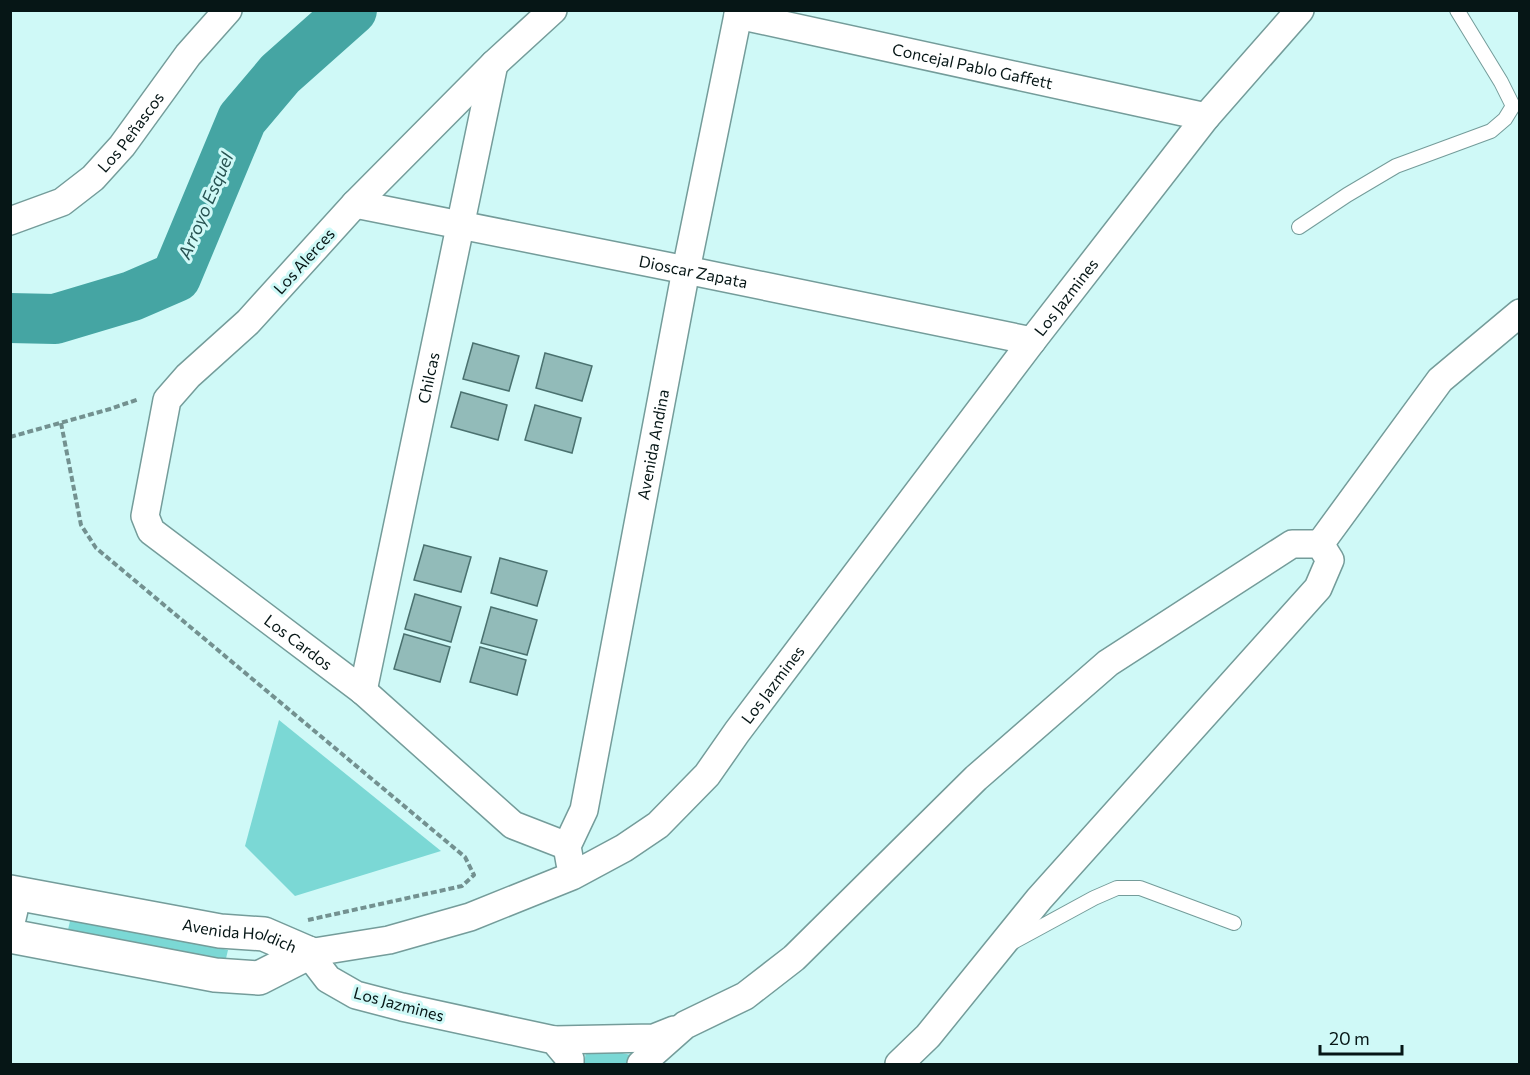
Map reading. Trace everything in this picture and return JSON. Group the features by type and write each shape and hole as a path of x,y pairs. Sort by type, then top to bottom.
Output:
{"street":[{"name":"Los Peñascos","path":"10,221 63,202 93,178 122,146 188,55 228,10"},
{"name":"Los Alerces","path":"180,385 248,322 355,204 494,64 553,10"},
{"name":"Los Jazmines","path":"685,1025 654,1038 554,1040 356,995 328,979 308,953 389,940 470,917 572,876 624,848 658,825 707,775 1032,340 1206,117 1300,10"},
{"name":"Concejal Pablo Gaffett","path":"739,13 1206,117"},
{"name":"Avenida Andina","path":"567,846 584,810 686,270 739,13"},
{"name":"Chilcas","path":"363,691 494,64"},
{"name":"Dioscar Zapata","path":"355,204 1032,340"},
{"path":"1320,543 1440,380 1520,313"},
{"name":"Los Cardos","path":"180,385 167,400 145,516 151,531 363,691 513,825 567,846"},
{"path":"899,1065 928,1036 1047,890 1318,588 1330,560 1320,543"},
{"path":"640,1065 685,1025 745,996 794,958 976,778 1108,663 1292,544 1320,543"},
{"path":"567,846 572,876"},
{"path":"10,927 14,892"},
{"name":"Avenida Holdich","path":"14,892 220,931 264,934 308,953"},
{"name":"Avenida Holdich","path":"10,936 215,975 259,978 308,953"},
{"path":"554,1040 570,1059 570,1065"}],"lane":[{"path":"1299,227 1396,166 1491,131 1505,119 1514,106 1456,10"},
{"path":"995,952 1094,898 1117,888 1140,888 1234,923"}],"path":[{"path":"10,437 110,409 180,385"},
{"path":"61,423 81,525 96,548 465,857 474,875 462,886 298,922"}],"shaded area":[{"path":"279,720 441,851 295,896 245,846"},
{"path":"71,917 228,950 224,967 67,934"},
{"path":"587,1045 635,1056 627,1064 584,1064"}],"building":[{"path":"473,343 519,356 509,391 463,379"},
{"path":"545,353 592,366 582,401 536,388"},
{"path":"461,392 507,405 498,440 451,427"},
{"path":"535,405 581,418 572,453 525,440"},
{"path":"424,545 471,557 461,592 414,580"},
{"path":"500,558 547,571 537,606 491,593"},
{"path":"415,594 461,607 451,642 405,629"},
{"path":"491,607 537,620 527,655 481,643"},
{"path":"404,634 450,647 440,682 394,669"},
{"path":"480,647 526,660 517,695 470,682"}],"waterway":[{"name":"Arroyo Esquel","path":"10,318 55,319 132,296 176,277 242,119 280,74 352,10"}]}
